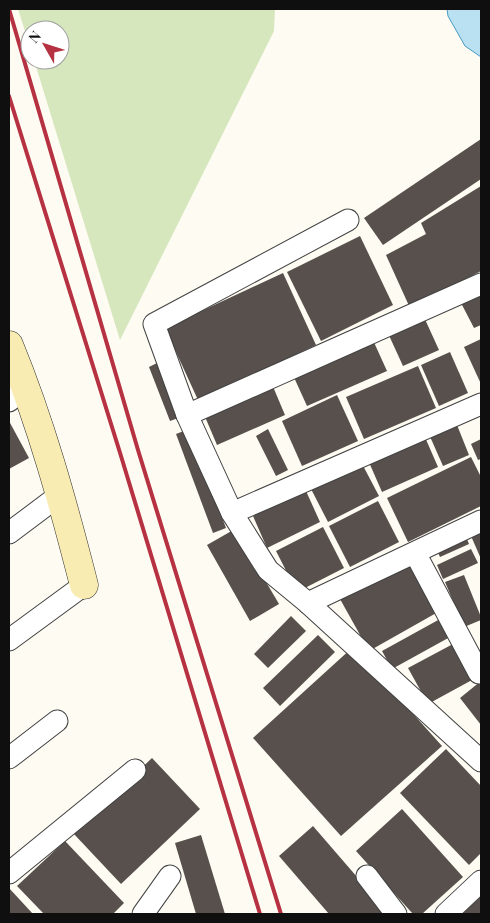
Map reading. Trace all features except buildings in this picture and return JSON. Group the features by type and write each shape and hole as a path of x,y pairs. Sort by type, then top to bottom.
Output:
{"street":[{"path":"348,220 154,324 187,415 232,513 268,570 481,761"},
{"path":"187,415 481,284"},
{"path":"9,345 18,394 61,494 84,585 9,640"},
{"path":"232,513 481,404"},
{"path":"9,533 61,494"},
{"path":"308,604 481,521"},
{"path":"415,553 479,673"},
{"path":"9,758 57,721"},
{"path":"9,873 134,770"},
{"path":"143,914 170,876"},
{"path":"367,876 396,914"},
{"path":"446,914 481,881"}],"green space":[{"path":"18,9 275,9 274,31 120,340 37,70 70,70 70,20 21,20"}],"water":[{"path":"447,9 481,9 481,57 465,46 448,16"}],"railway":[{"path":"9,9 138,450 281,914"},
{"path":"9,96 260,914"}]}
